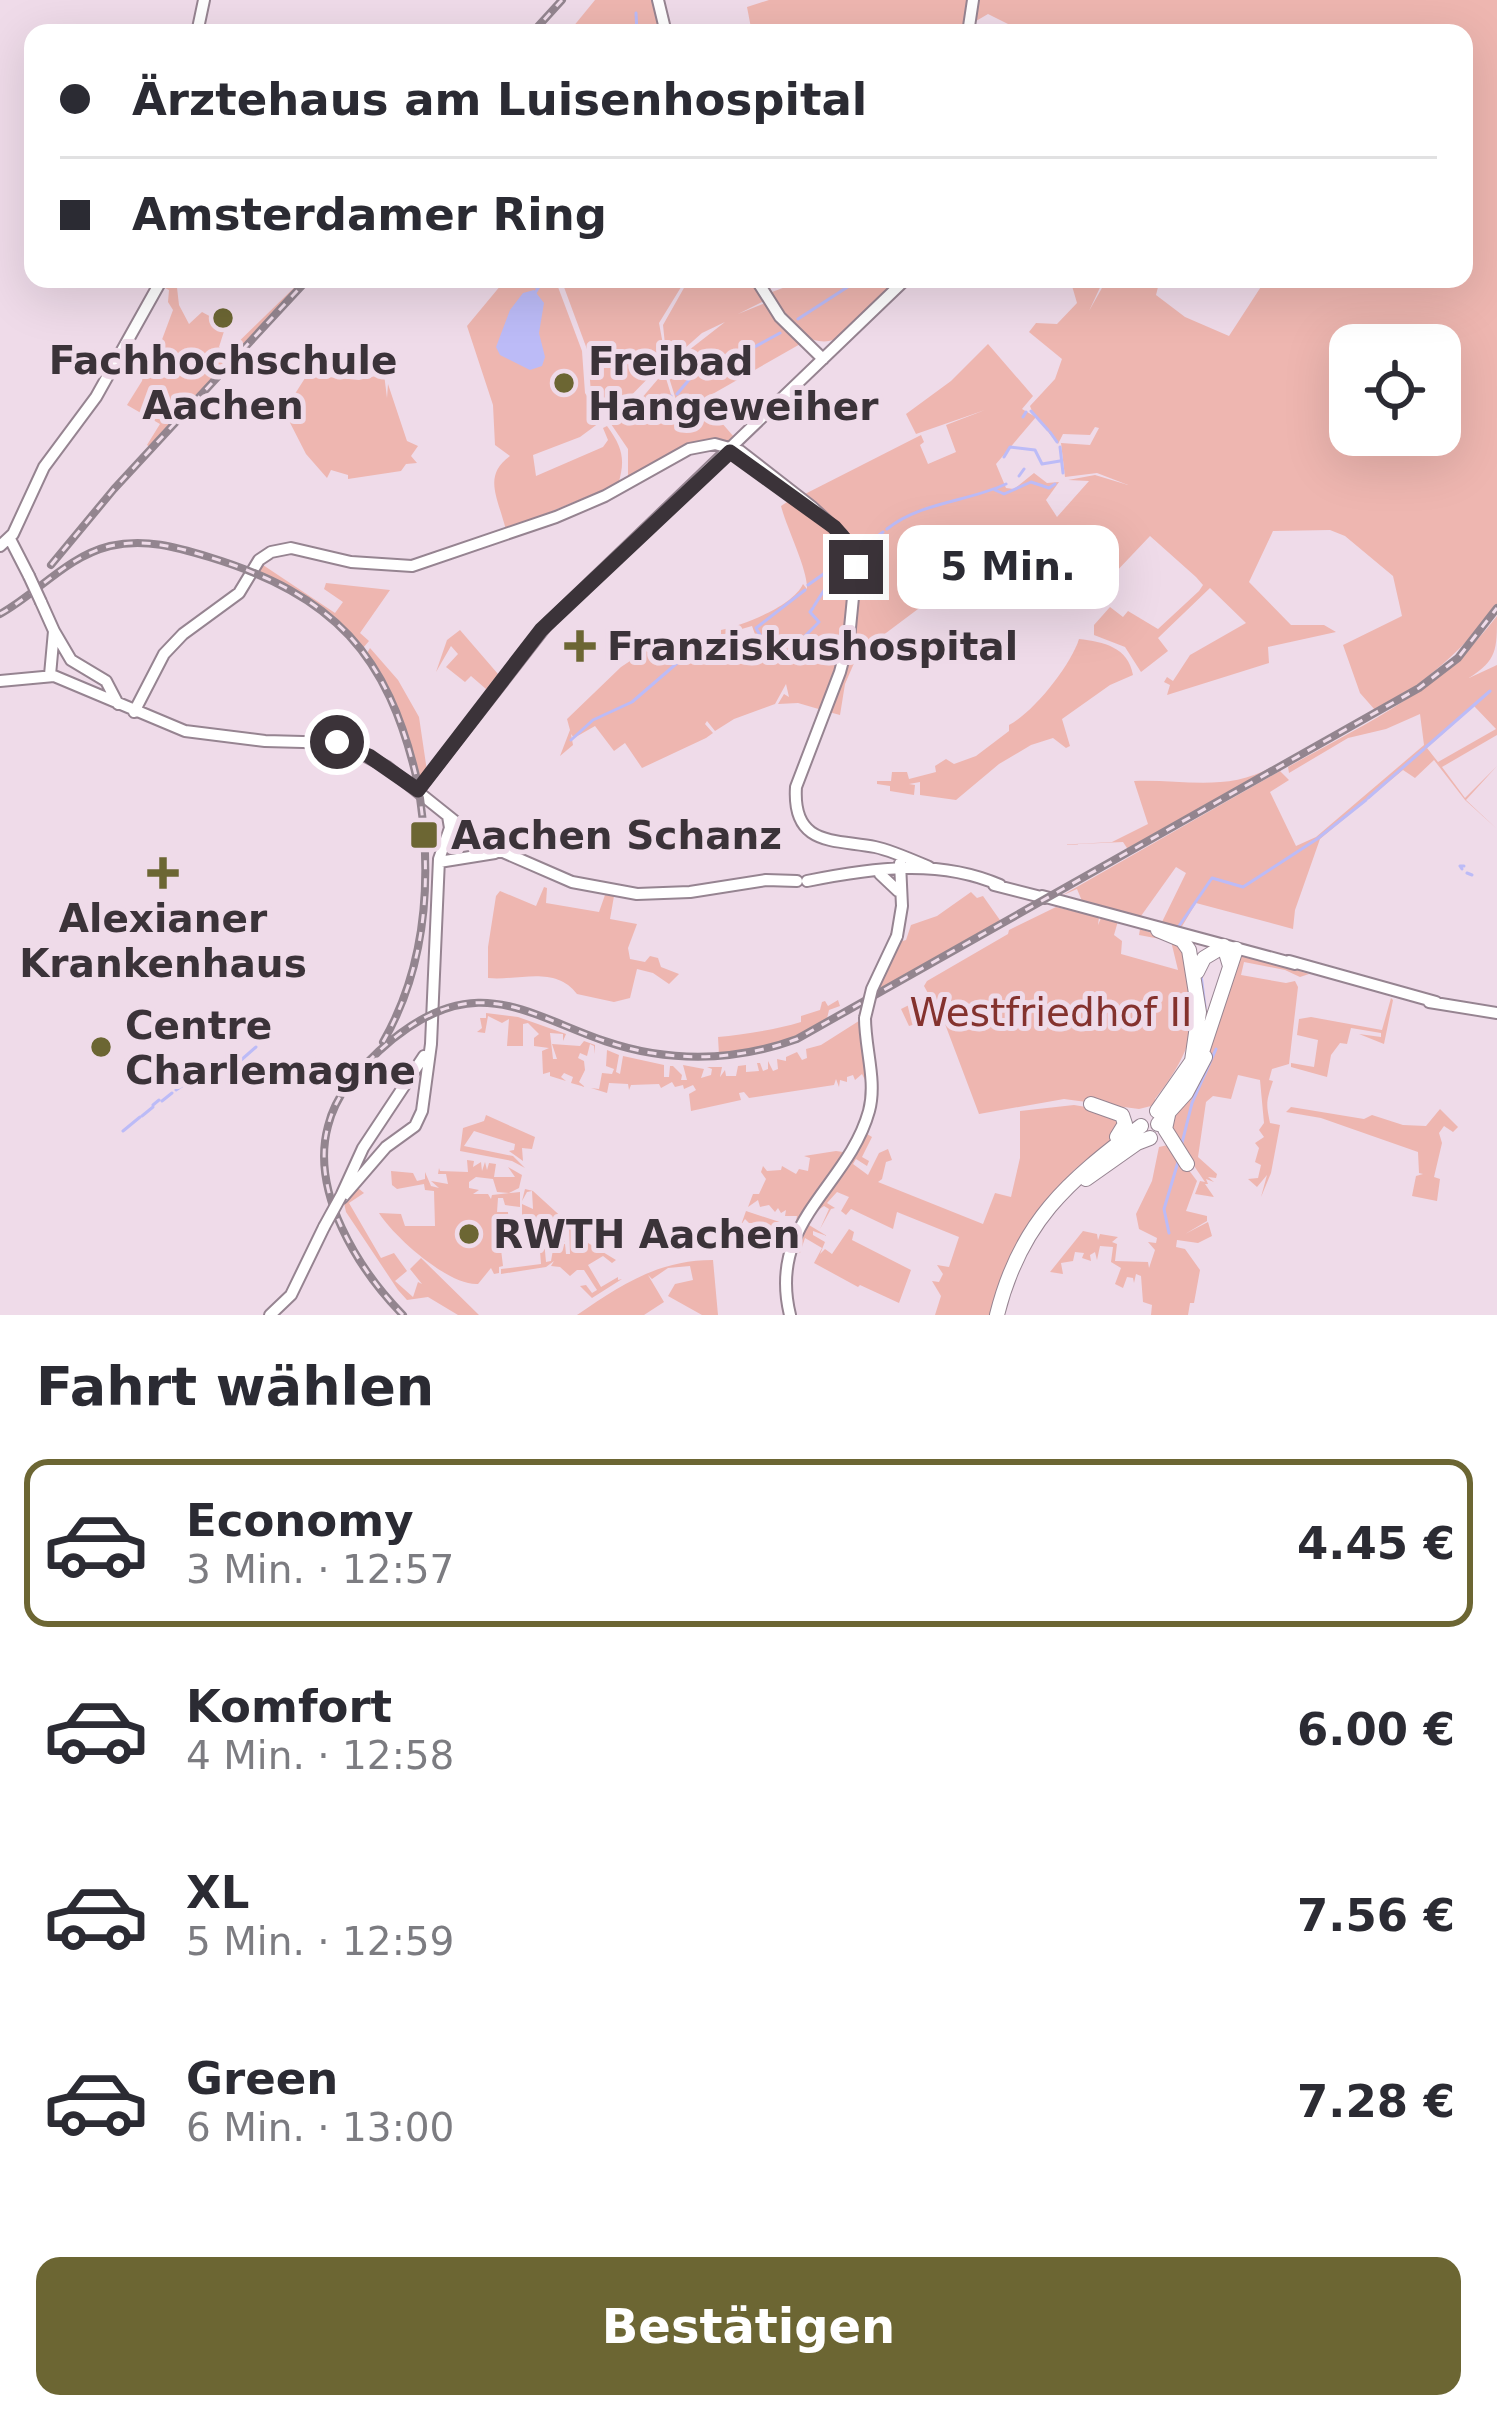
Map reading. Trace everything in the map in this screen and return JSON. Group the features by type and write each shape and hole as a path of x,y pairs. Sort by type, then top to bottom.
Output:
{"highway":[{"path":"1149,926 1182,940 1188,948 1203,1041"},
{"path":"1196,993 1199,964 1233,949"},
{"path":"1053,1203 1084,1169 1153,1121 1203,1041 1233,949"},
{"path":"1091,1104 1122,1114 1125,1124 1117,1137"},
{"path":"1000,1315 1024,1241 1078,1170 1117,1137 1153,1121"},
{"path":"1153,1121 1165,1129 1187,1164"}],"main road":[{"path":"118,704 106,681 72,661 29,576 5,542 54,452 100,391 157,288"},
{"path":"761,288 773,309 823,359"},
{"path":"714,464 715,450 840,344 897,288"},
{"path":"802,339 823,347 840,344"},
{"path":"418,790 541,630 714,464 724,445"},
{"path":"724,445 827,521 851,549 856,593 840,672 798,777 796,805 806,825 824,840 895,864"},
{"path":"136,712 153,669 176,640 241,590 267,554 289,547 351,562 412,566 556,517 724,445"},
{"path":"54,631 55,676"},
{"path":"0,681 55,676 193,732 265,741 340,743 369,756 418,790 491,851 588,885 661,894 879,872 895,864"},
{"path":"271,1314 291,1296 354,1178 418,1121 431,1036 439,862 450,828 446,814"},
{"path":"439,862 491,851"},
{"path":"879,872 886,862 957,873 1436,1002 1497,1011"},
{"path":"791,1315 787,1269 806,1217 860,1140 873,1111 876,1084 866,1021 872,989 897,936 901,914 895,864"},
{"path":"900,891 908,879 926,869"},
{"path":"879,872 900,891"},
{"path":"354,1178 366,1143 431,1036"}],"green space":[{"path":"595,0 655,0 659,24 575,24"},
{"path":"769,0 969,0 965,24 750,24 747,7"},
{"path":"977,0 1497,0 1497,605 1450,658 1400,697 1283,764 1375,710 1360,693 1343,645 1402,616 1393,576 1345,536 1330,530 1273,531 1249,582 1291,625 1324,625 1336,632 1268,647 1269,663 1167,695 1170,685 1164,682 1167,677 1173,681 1190,655 1246,623 1210,588 1158,638 1168,651 1141,672 1125,647 1094,635 1094,625 1110,607 1123,617 1128,611 1158,629 1199,591 1203,585 1196,577 1150,536 1113,575 1084,535 1043,560 1012,536 940,585 955,601 951,604 938,594 858,654 845,684 840,715 829,712 860,570 840,525 803,495 921,435 928,464 956,452 946,425 985,410 916,434 906,414 951,381 988,344 1033,396 1022,409 1034,416 1030,406 1055,379 1062,359 1029,332 1036,323 1057,324 1077,303 1073,288 1100,288 1089,311 1102,288 1158,288 1156,295 1185,317 1229,336 1260,288 1473,288 1473,24 1008,24 988,14 973,24","holes":["1036,417 1058,444 1063,434 1090,435 1099,428 1090,445 1061,443 1065,477 1097,473 1128,485 1095,475 1068,480 1089,481 1057,517 1046,500 1059,482 1047,483 1034,473 1014,489 1006,488 996,464"]},
{"path":"165,288 177,288 189,324 202,312 226,325 219,347 226,354 295,288 150,447 160,424 127,405 142,381 149,350 157,353 173,310"},
{"path":"499,288 558,288 582,351 585,393 603,420 580,437 533,455 536,476 603,447 608,440 603,428 607,426 620,448 618,485 565,511 547,517 613,486 506,530 494,479 510,456 495,445 493,405 467,326"},
{"path":"564,288 680,288 659,323 664,350 661,365 610,417 591,394 588,352"},
{"path":"684,288 758,288 764,301 738,314 765,303 802,343 702,400 734,437 730,441 691,443 628,478 628,449 611,424 664,372 673,401 668,416 673,418 677,403 666,368 725,322 702,333 667,364 663,325"},
{"path":"766,288 772,292 783,288 891,288 836,339 812,339 782,312"},
{"path":"384,374 387,398 388,384 407,441 418,446 411,456 417,463 406,464 401,471 348,479 331,470 327,478 306,454 284,411 307,375 359,380"},
{"path":"790,500 836,536 848,554 853,574 850,621 822,710 798,703 778,704 784,694 789,697 786,684 775,704 715,731 707,721 713,733 642,768 625,743 614,751 595,726 574,738 571,734 573,745 560,756 570,730 567,719 642,653 633,636 647,652 729,638 730,643 738,644 756,637 752,626 721,635 721,630 779,607 803,584 807,589 781,506"},
{"path":"263,565 335,613 343,602 324,589 326,583 390,590 360,633 369,641 363,648 314,604 257,572"},
{"path":"1497,616 1494,653 1469,678 1497,665 1497,735 1442,767 1465,798 1497,766 1466,800 1497,829 1465,800 1434,760 1415,778 1403,770 1320,839 1293,929 1196,903 1181,928 1162,922 1186,873 1176,867 1141,916 1082,901 1077,889 1061,896 1280,771 1289,780 1270,792 1296,846 1316,837 1424,745 1420,714 1348,738 1289,773 1288,767 1401,703 1475,642","holes":["1474,706 1496,729 1438,762 1427,748"]},
{"path":"460,630 498,674 486,689 471,676 465,682 446,667 458,654 451,646 436,672 447,640"},
{"path":"1079,639 1120,652 1133,675 1110,685 1062,719 1070,746 1053,738 1031,745 999,764 956,800 920,795 920,782 909,784 915,785 914,795 877,784 891,781 892,772 907,772 909,779 936,772 935,766 946,759 954,764 976,756 1040,699"},
{"path":"370,648 398,680 419,717 427,771 421,779 397,705 367,653"},
{"path":"1280,766 1129,851 1123,842 1057,845 1112,842 1148,824 1134,781 1223,782"},
{"path":"544,887 546,903 599,912 605,895 614,896 610,919 637,924 628,948 630,959 658,958 661,967 679,974 669,984 637,969 630,998 614,1002 577,994 547,977 488,978 496,896 500,891 536,906"},
{"path":"971,892 977,898 983,896 1002,923 873,997 911,925 937,916"},
{"name":"Westfriedhof II","path":"1061,904 1118,921 1114,935 1122,941 1121,954 1178,970 1171,941 1139,935 1140,929 1181,943 1194,1005 1189,1041 1155,1105 1139,1109 1064,1099 979,1114 942,1016 909,1026 901,1009 929,995 924,986 927,981 1056,907 1099,917 1098,925 1101,918 1114,920"},
{"path":"1242,954 1309,974 1300,977 1244,962 1241,975 1295,981 1298,987 1289,1064 1272,1069 1269,1080 1273,1081 1267,1102 1270,1123 1280,1125 1271,1173 1261,1197 1267,1175 1257,1187 1248,1179 1258,1178 1261,1165 1255,1162 1259,1148 1255,1143 1264,1137 1259,1130 1264,1123 1260,1080 1238,1075 1231,1099 1213,1096 1206,1102 1198,1157 1217,1174 1208,1177 1214,1182 1206,1179 1205,1184 1214,1197 1195,1194 1200,1181 1205,1182 1188,1157 1185,1165 1197,1181 1186,1211 1207,1216 1207,1221 1185,1234 1208,1222 1212,1236 1198,1243 1177,1240 1176,1247 1185,1249 1200,1270 1194,1303 1188,1315 1151,1315 1152,1305 1143,1302 1141,1276 1136,1274 1134,1283 1127,1277 1123,1288 1115,1284 1121,1268 1111,1262 1113,1247 1100,1246 1097,1260 1095,1252 1091,1261 1075,1252 1073,1261 1061,1263 1063,1274 1050,1272 1083,1231 1097,1234 1098,1240 1100,1234 1118,1237 1112,1242 1117,1244 1115,1261 1148,1262 1149,1268 1155,1250 1148,1242 1156,1243 1157,1238 1139,1229 1136,1214 1152,1181 1159,1147 1168,1145 1162,1123 1209,1056 1236,956 1249,958"},
{"path":"1391,998 1384,1044 1359,1034 1381,1037 1381,1033 1351,1028 1347,1044 1340,1043 1331,1055 1327,1077 1291,1067 1291,1063 1314,1067 1318,1040 1297,1035 1299,1019 1382,1030"},
{"path":"838,1000 840,1006 829,1010 826,1023 802,1037 761,1050 719,1055 718,1037 801,1022 801,1016 820,1010 822,1002 828,1006"},
{"path":"486,1013 518,1017 566,1034 563,1041 563,1034 550,1033 553,1059 557,1059 552,1044 580,1046 584,1041 595,1045 595,1054 590,1044 587,1056 580,1053 578,1058 584,1061 579,1082 585,1087 571,1083 573,1077 564,1073 561,1077 566,1081 550,1072 543,1074 542,1051 549,1048 534,1046 539,1034 528,1023 523,1024 523,1046 507,1046 509,1019 502,1023 488,1016 485,1033 477,1032"},
{"path":"862,1019 866,1082 862,1074 855,1080 853,1075 847,1082 840,1080 839,1087 836,1079 834,1085 749,1098 744,1092 739,1093 741,1100 691,1111 693,1085 684,1089 672,1082 661,1088 659,1084 631,1085 629,1090 628,1084 609,1083 607,1093 591,1088 599,1089 602,1073 612,1074 614,1069 606,1066 607,1050 619,1055 616,1072 620,1074 623,1056 664,1065 664,1077 669,1077 673,1066 681,1080 687,1080 683,1065 704,1069 701,1078 711,1075 707,1067 722,1067 720,1077 725,1070 726,1076 736,1076 738,1066 746,1065 746,1072 759,1071 760,1063 763,1071 768,1061 773,1071 778,1069 777,1059 786,1061 797,1052 802,1060 807,1058 806,1049"},
{"path":"1074,1105 1116,1112 1121,1131 1073,1171 1044,1204 995,1315 935,1315 941,1296 932,1281 939,1282 943,1274 937,1265 949,1267 959,1237 897,1212 893,1229 851,1209 846,1215 841,1211 849,1197 837,1192 827,1203 835,1208 820,1229 829,1209 824,1206 815,1212 867,1134 872,1137 862,1157 869,1161 867,1166 856,1159 853,1164 868,1175 879,1153 888,1149 892,1160 886,1162 878,1182 983,1224 995,1193 1011,1197 1020,1158 1020,1111"},
{"path":"1291,1107 1426,1126 1440,1109 1458,1127 1453,1132 1444,1126 1439,1133 1442,1143 1434,1177 1440,1179 1437,1201 1412,1196 1416,1176 1423,1174 1419,1173 1418,1152 1321,1118 1286,1112"},
{"path":"486,1115 535,1137 532,1149 522,1148 523,1161 509,1151 515,1144 474,1131 464,1146 513,1156 525,1168 460,1151 463,1128 484,1121"},
{"path":"843,1152 843,1159 809,1203 789,1246 789,1238 763,1223 745,1219 741,1225 746,1211 795,1227 797,1216 785,1216 786,1210 760,1207 758,1200 748,1207 766,1179 763,1166 767,1171 782,1166 796,1174 799,1169 808,1171 810,1158 804,1156"},
{"path":"467,1160 474,1161 473,1167 481,1162 482,1171 485,1162 487,1170 489,1163 496,1164 494,1177 515,1177 508,1167 522,1175 519,1188 509,1193 497,1192 493,1179 476,1177 469,1182 469,1188 479,1190 473,1194 488,1194 491,1199 492,1195 520,1192 520,1207 505,1205 498,1198 497,1212 508,1212 509,1227 522,1226 522,1204 533,1209 532,1191 522,1201 525,1189 533,1191 567,1222 562,1227 565,1242 554,1242 553,1223 552,1229 542,1230 542,1237 552,1237 552,1244 544,1240 546,1262 551,1261 554,1244 565,1244 570,1254 569,1224 616,1260 612,1263 603,1256 588,1265 601,1287 622,1279 592,1298 580,1286 586,1285 592,1293 597,1290 584,1270 570,1276 551,1266 554,1261 546,1267 501,1274 501,1269 541,1264 539,1238 529,1238 523,1231 499,1233 503,1266 494,1274 491,1268 478,1284 452,1277 423,1258 379,1213 401,1214 405,1226 435,1226 434,1191 425,1190 424,1184 397,1189 391,1171 413,1173 417,1181 425,1179 425,1172 431,1186 439,1188 431,1181 448,1184 446,1174 438,1174 439,1168 468,1172"},
{"path":"358,1188 364,1193 349,1203 381,1258 394,1253 407,1271 395,1281 413,1297 418,1282 422,1284 410,1269 421,1258 479,1315 458,1315 428,1297 407,1300 346,1212 344,1203"},
{"path":"812,1217 809,1225 827,1236 813,1231 825,1242 820,1254 825,1249 832,1254 849,1229 854,1232 852,1240 911,1270 899,1303 814,1263 822,1248 805,1238 800,1253 798,1251"},
{"path":"713,1260 718,1315 702,1315 668,1296 675,1284 693,1280 690,1266 668,1268 652,1279 648,1275 664,1302 644,1315 577,1315 657,1269"}],"water":[{"path":"534,290 544,303 539,333 545,357 542,366 530,370 500,355 496,347 510,310 523,293"}],"waterway":[{"path":"636,13 637,24"},
{"path":"535,293 538,288"},
{"path":"798,319 846,288"},
{"path":"677,394 709,356 740,355 780,333"},
{"path":"623,418 627,421 671,396"},
{"path":"1031,411 1048,430"},
{"path":"1023,417 1026,412"},
{"path":"1050,432 1057,442"},
{"path":"1004,457 1010,447 1035,450 1042,464 1060,461"},
{"path":"1060,447 1063,473"},
{"path":"1019,476 1024,469"},
{"path":"995,490 1004,494 1031,482 1049,488 1055,484"},
{"path":"887,529 914,513 1006,484"},
{"path":"861,549 883,532"},
{"path":"808,585 846,558"},
{"path":"814,606 828,584"},
{"path":"756,628 805,590"},
{"path":"804,637 819,622 810,612 813,608"},
{"path":"571,740 593,720 632,702 683,658 736,648 760,635 757,630"},
{"path":"1426,747 1490,691"},
{"path":"1368,798 1424,749"},
{"path":"1179,926 1212,878 1243,887 1366,800"},
{"path":"1462,869 1464,866"},
{"path":"1467,873 1472,875"},
{"path":"1201,975 1205,1007"},
{"path":"233,1060 240,1061 256,1047"},
{"path":"1182,1143 1192,1103 1216,1049"},
{"path":"199,1074 214,1069"},
{"path":"176,1090 192,1079"},
{"path":"162,1101 172,1093"},
{"path":"153,1105 159,1100"},
{"path":"142,1116 153,1107"},
{"path":"123,1131 140,1117"},
{"path":"1169,1233 1164,1209 1178,1162"}],"railway":[{"path":"540,24 562,0"},
{"path":"51,565 114,489 300,288"},
{"path":"0,614 80,558 110,546 148,543 172,547 253,572 322,611 349,636 390,697 417,780"},
{"path":"403,1315 370,1275 342,1228 332,1203 324,1151 332,1114 348,1085 379,1051 418,1021 453,1006 485,1003 516,1008 613,1044 689,1057 744,1053 797,1039 1419,688 1458,658 1497,608"},
{"path":"383,1042 409,984 422,924 425,861 420,798"}],"place":[{"name":"Fachhochschule Aachen","path":"223,318"},
{"name":"Freibad Hangeweiher","path":"564,383"},
{"name":"Franziskushospital","path":"580,646"},
{"name":"Aachen Schanz","path":"424,835"},
{"name":"Alexianer Krankenhaus","path":"163,873"},
{"name":"Centre Charlemagne","path":"101,1047"},
{"name":"RWTH Aachen","path":"469,1234"}],"route":[{"path":"337,742 369,756 418,790 541,630 730,452 834,527 851,549 856,567"}]}
